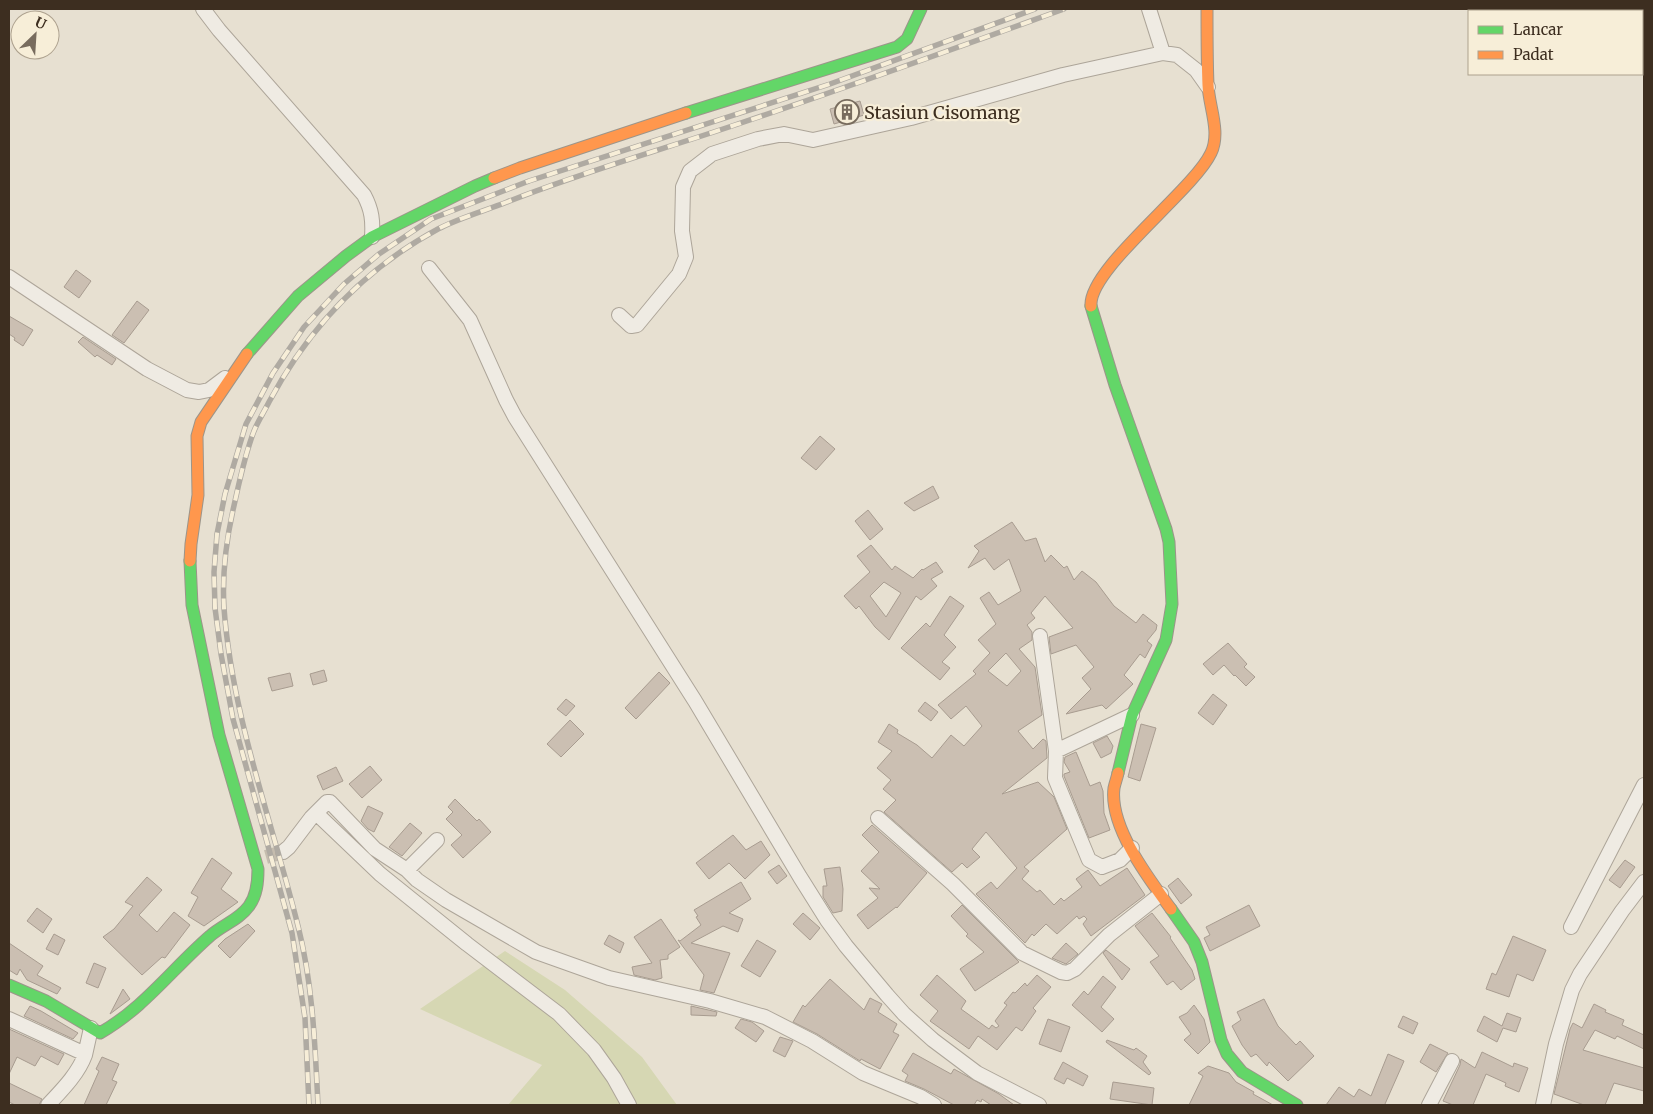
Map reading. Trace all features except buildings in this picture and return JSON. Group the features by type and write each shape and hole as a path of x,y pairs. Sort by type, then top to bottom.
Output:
{"street":[{"path":"203,9 219,30 364,196 373,219 372,237"},
{"path":"9,985 46,1001 100,1033 118,1022 153,994 211,935 230,923 248,907 258,884 260,857 219,735 196,624 190,576 191,544 198,495 197,436 201,422 241,361 298,296 324,273 372,237 475,186 520,168 682,113 889,50 903,44 921,9"},
{"path":"1149,9 1163,53"},
{"path":"1207,9 1208,87 1215,135 1214,145 1207,160 1129,245 1099,282 1091,297 1091,305 1115,385 1169,542 1172,604 1166,640 1132,715 1114,789 1114,799 1117,818 1139,866 1162,894 1186,929 1202,962 1221,1040 1227,1054 1242,1072 1297,1105"},
{"path":"619,315 632,326 637,326 679,274 686,258 682,231 683,187 690,171 712,154 758,139 784,134 813,140 902,120 1063,75 1163,53 1176,55 1196,70 1208,87"},
{"path":"429,268 470,320 515,417 695,701 800,877 841,940 904,1014 933,1040 977,1073 1039,1105"},
{"path":"9,278 146,369 187,390 199,392 209,390 241,361"},
{"path":"1040,636 1056,751 1055,778 1089,860 1102,867 1120,860 1132,848"},
{"path":"1056,751 1132,715"},
{"path":"1571,927 1644,785"},
{"path":"283,852 327,802 333,804 375,849 407,870 417,880 446,900 536,952 609,978 710,1001 765,1017 812,1041 863,1073 921,1097 934,1105"},
{"path":"316,813 380,874 558,1014 594,1050 614,1078 629,1105"},
{"path":"878,818 953,884 1022,953 1062,972 1067,973 1075,969 1109,936 1162,894"},
{"path":"407,870 437,840"},
{"path":"1543,1105 1556,1044 1572,990 1580,974 1622,911 1644,882"},
{"path":"9,1019 85,1054"},
{"path":"48,1105 72,1077 85,1054 91,1028"},
{"path":"1429,1105 1452,1061"}],"green space":[{"path":"505,951 565,990 642,1057 677,1105 508,1105 542,1065 420,1009"}],"tunnel":[{"path":"266,857 283,852"}],"railway":[{"path":"309,1105 305,1018 292,933 233,719 215,608 214,572 217,534 225,494 246,424 273,373 304,327 344,284 379,254 431,219 529,181 830,84 1035,9"},
{"path":"318,1105 312,1015 303,948 244,729 228,649 224,608 224,571 228,534 247,451 259,420 284,375 301,350 340,303 362,282 411,245 446,225 562,181 815,98 1064,9"}],"traffic: fast":[{"path":"686,113 897,47 907,39 921,9"},
{"path":"247,354 298,296 372,237 494,178"},
{"path":"1091,306 1115,385 1169,542 1172,604 1166,640 1132,715 1118,773"},
{"path":"9,985 46,1001 100,1033 116,1023 144,1000 210,936 245,911 254,897 258,869 219,735 192,605 190,561"},
{"path":"1171,909 1194,942 1202,962 1221,1040 1227,1054 1242,1072 1297,1105"}],"traffic: slow":[{"path":"1091,306 1095,290 1106,272 1123,251 1201,169 1211,153 1214,145 1215,128 1208,85 1207,9"},
{"path":"494,178 686,113"},
{"path":"190,561 198,495 197,436 201,422 247,354"},
{"path":"1118,773 1114,788 1114,803 1124,836 1142,868 1171,909"}],"place":[{"name":"Stasiun Cisomang","path":"847,112"}]}
